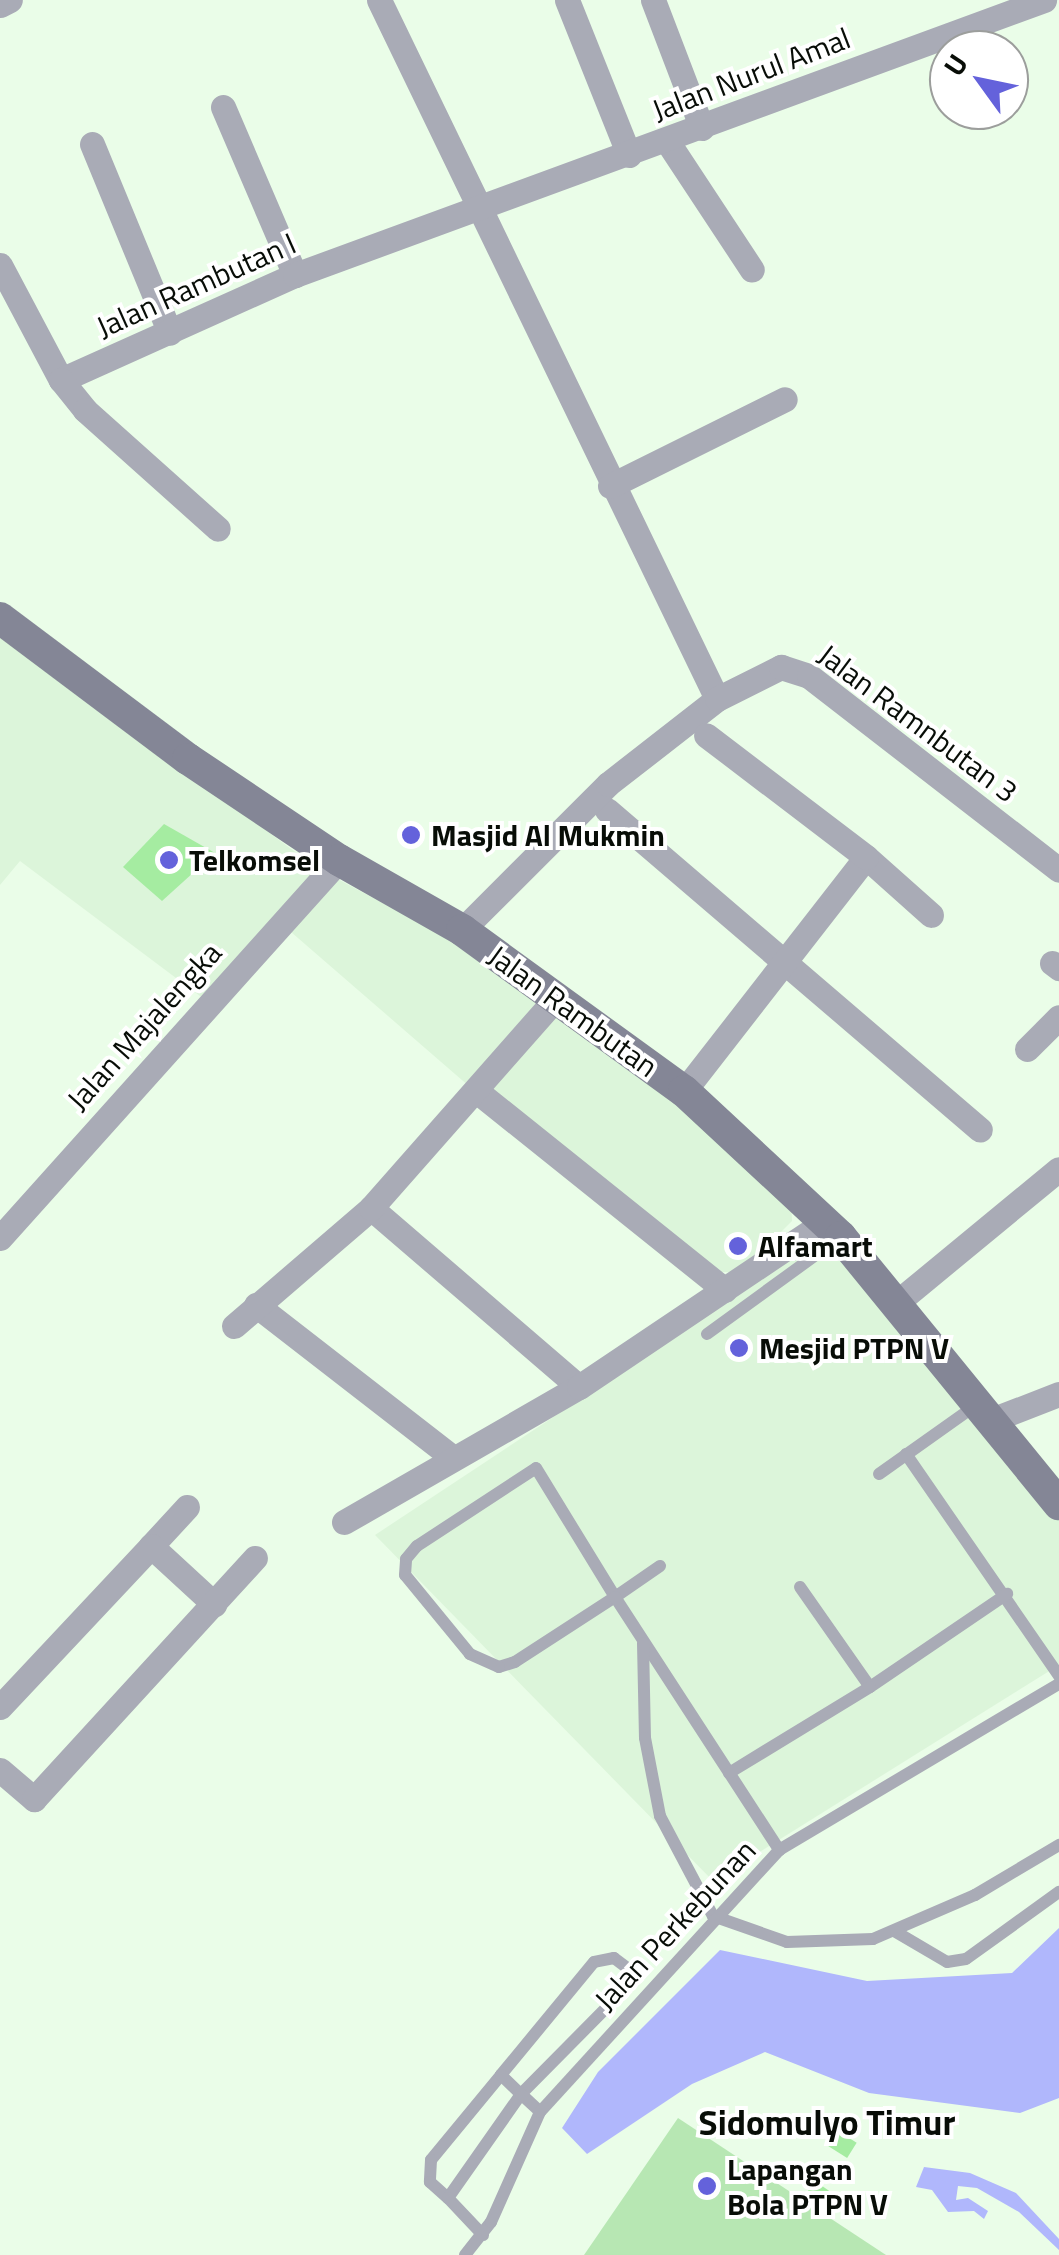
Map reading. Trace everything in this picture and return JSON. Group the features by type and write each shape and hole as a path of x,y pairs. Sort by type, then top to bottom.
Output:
{"main road":[{"name":"Jalan Rambutan","path":"0,618 188,759 339,860 462,930 684,1091 834,1229 1059,1504"}],"street":[{"path":"0,5 10,0"},
{"path":"379,0 610,486 717,699"},
{"path":"567,0 629,155"},
{"path":"653,0 702,128"},
{"name":"Jalan Nurul Amal","path":"482,211 702,128 997,8 1044,0"},
{"path":"222,107 295,275"},
{"path":"667,140 752,270"},
{"path":"92,144 170,334"},
{"name":"Jalan Rambutan I","path":"61,380 295,275 482,211"},
{"path":"0,265 61,380 85,410 218,529"},
{"path":"610,486 786,399"},
{"name":"Jalan Ramnbutan 3","path":"462,930 608,784 717,699 774,668 809,676 1059,870"},
{"path":"706,735 866,857 930,915"},
{"path":"607,810 787,960 980,1130"},
{"path":"684,1091 866,857"},
{"name":"Jalan Majalengka","path":"0,1238 339,860"},
{"path":"234,1326 371,1208 479,1093 554,999"},
{"path":"1027,1049 1059,1017"},
{"path":"479,1093 726,1290"},
{"path":"895,1304 1059,1169"},
{"path":"371,1208 579,1387"},
{"path":"344,1522 579,1387 726,1290 834,1229"},
{"path":"256,1305 454,1458"},
{"path":"983,1413 1059,1394"},
{"path":"0,1707 187,1508"},
{"path":"151,1546 214,1604"},
{"path":"0,1770 34,1798 255,1558"}],"lane":[{"path":"707,1334 834,1229"},
{"path":"879,1474 906,1454 983,1413"},
{"path":"906,1454 1008,1594 1059,1680"},
{"path":"660,1566 615,1597 515,1662 488,1667 405,1575 406,1559 453,1518 536,1468 615,1597 779,1850"},
{"path":"800,1587 870,1688"},
{"path":"729,1773 870,1688 1008,1594"},
{"path":"642,1639 646,1738 660,1816 713,1916 788,1942 843,1943 896,1932 975,1896 1059,1845"},
{"name":"Jalan Perkebunan","path":"465,2255 483,2234 540,2112 713,1916 779,1850 1059,1680"},
{"path":"896,1932 948,1962 966,1959 1059,1892"},
{"path":"448,2198 521,2094 625,1989 630,1970 614,1958 594,1962 430,2160 430,2182 483,2234"},
{"path":"501,2076 540,2112"}],"shaded area":[{"path":"0,634 317,868 450,939 666,1094 791,1201 792,1221 741,1272 712,1272 470,1087 276,919 204,999 20,861 0,885"},
{"path":"827,1236 1059,1516 1059,1665 713,1881 375,1535"}],"green space":[{"name":"Lapangan Bola PTPN V","path":"678,2118 886,2255 584,2255"}],"water":[{"path":"1059,1928 1059,2098 1020,2113 869,2093 765,2052 692,2084 587,2154 562,2128 598,2072 720,1950 867,1981 1012,1973"},
{"path":"924,2167 970,2173 1016,2193 1059,2239 1059,2250 1019,2212 977,2188 958,2186 956,2200 968,2198 988,2211 984,2219 974,2211 948,2212 932,2190 916,2187"}],"building":[{"name":"Telkomsel","path":"164,824 215,853 162,901 123,867"},
{"path":"838,2131 857,2143 847,2158 828,2146"},
{"path":"815,2181 835,2195 824,2210 805,2196"}],"place":[{"name":"Masjid Al Mukmin","path":"411,835"},
{"name":"Telkomsel","path":"169,860"},
{"name":"Alfamart","path":"738,1246"},
{"name":"Mesjid PTPN V","path":"739,1348"},
{"name":"Lapangan Bola PTPN V","path":"707,2186"}],"district":[{"name":"Sidomulyo Timur","path":"827,2122"}]}
